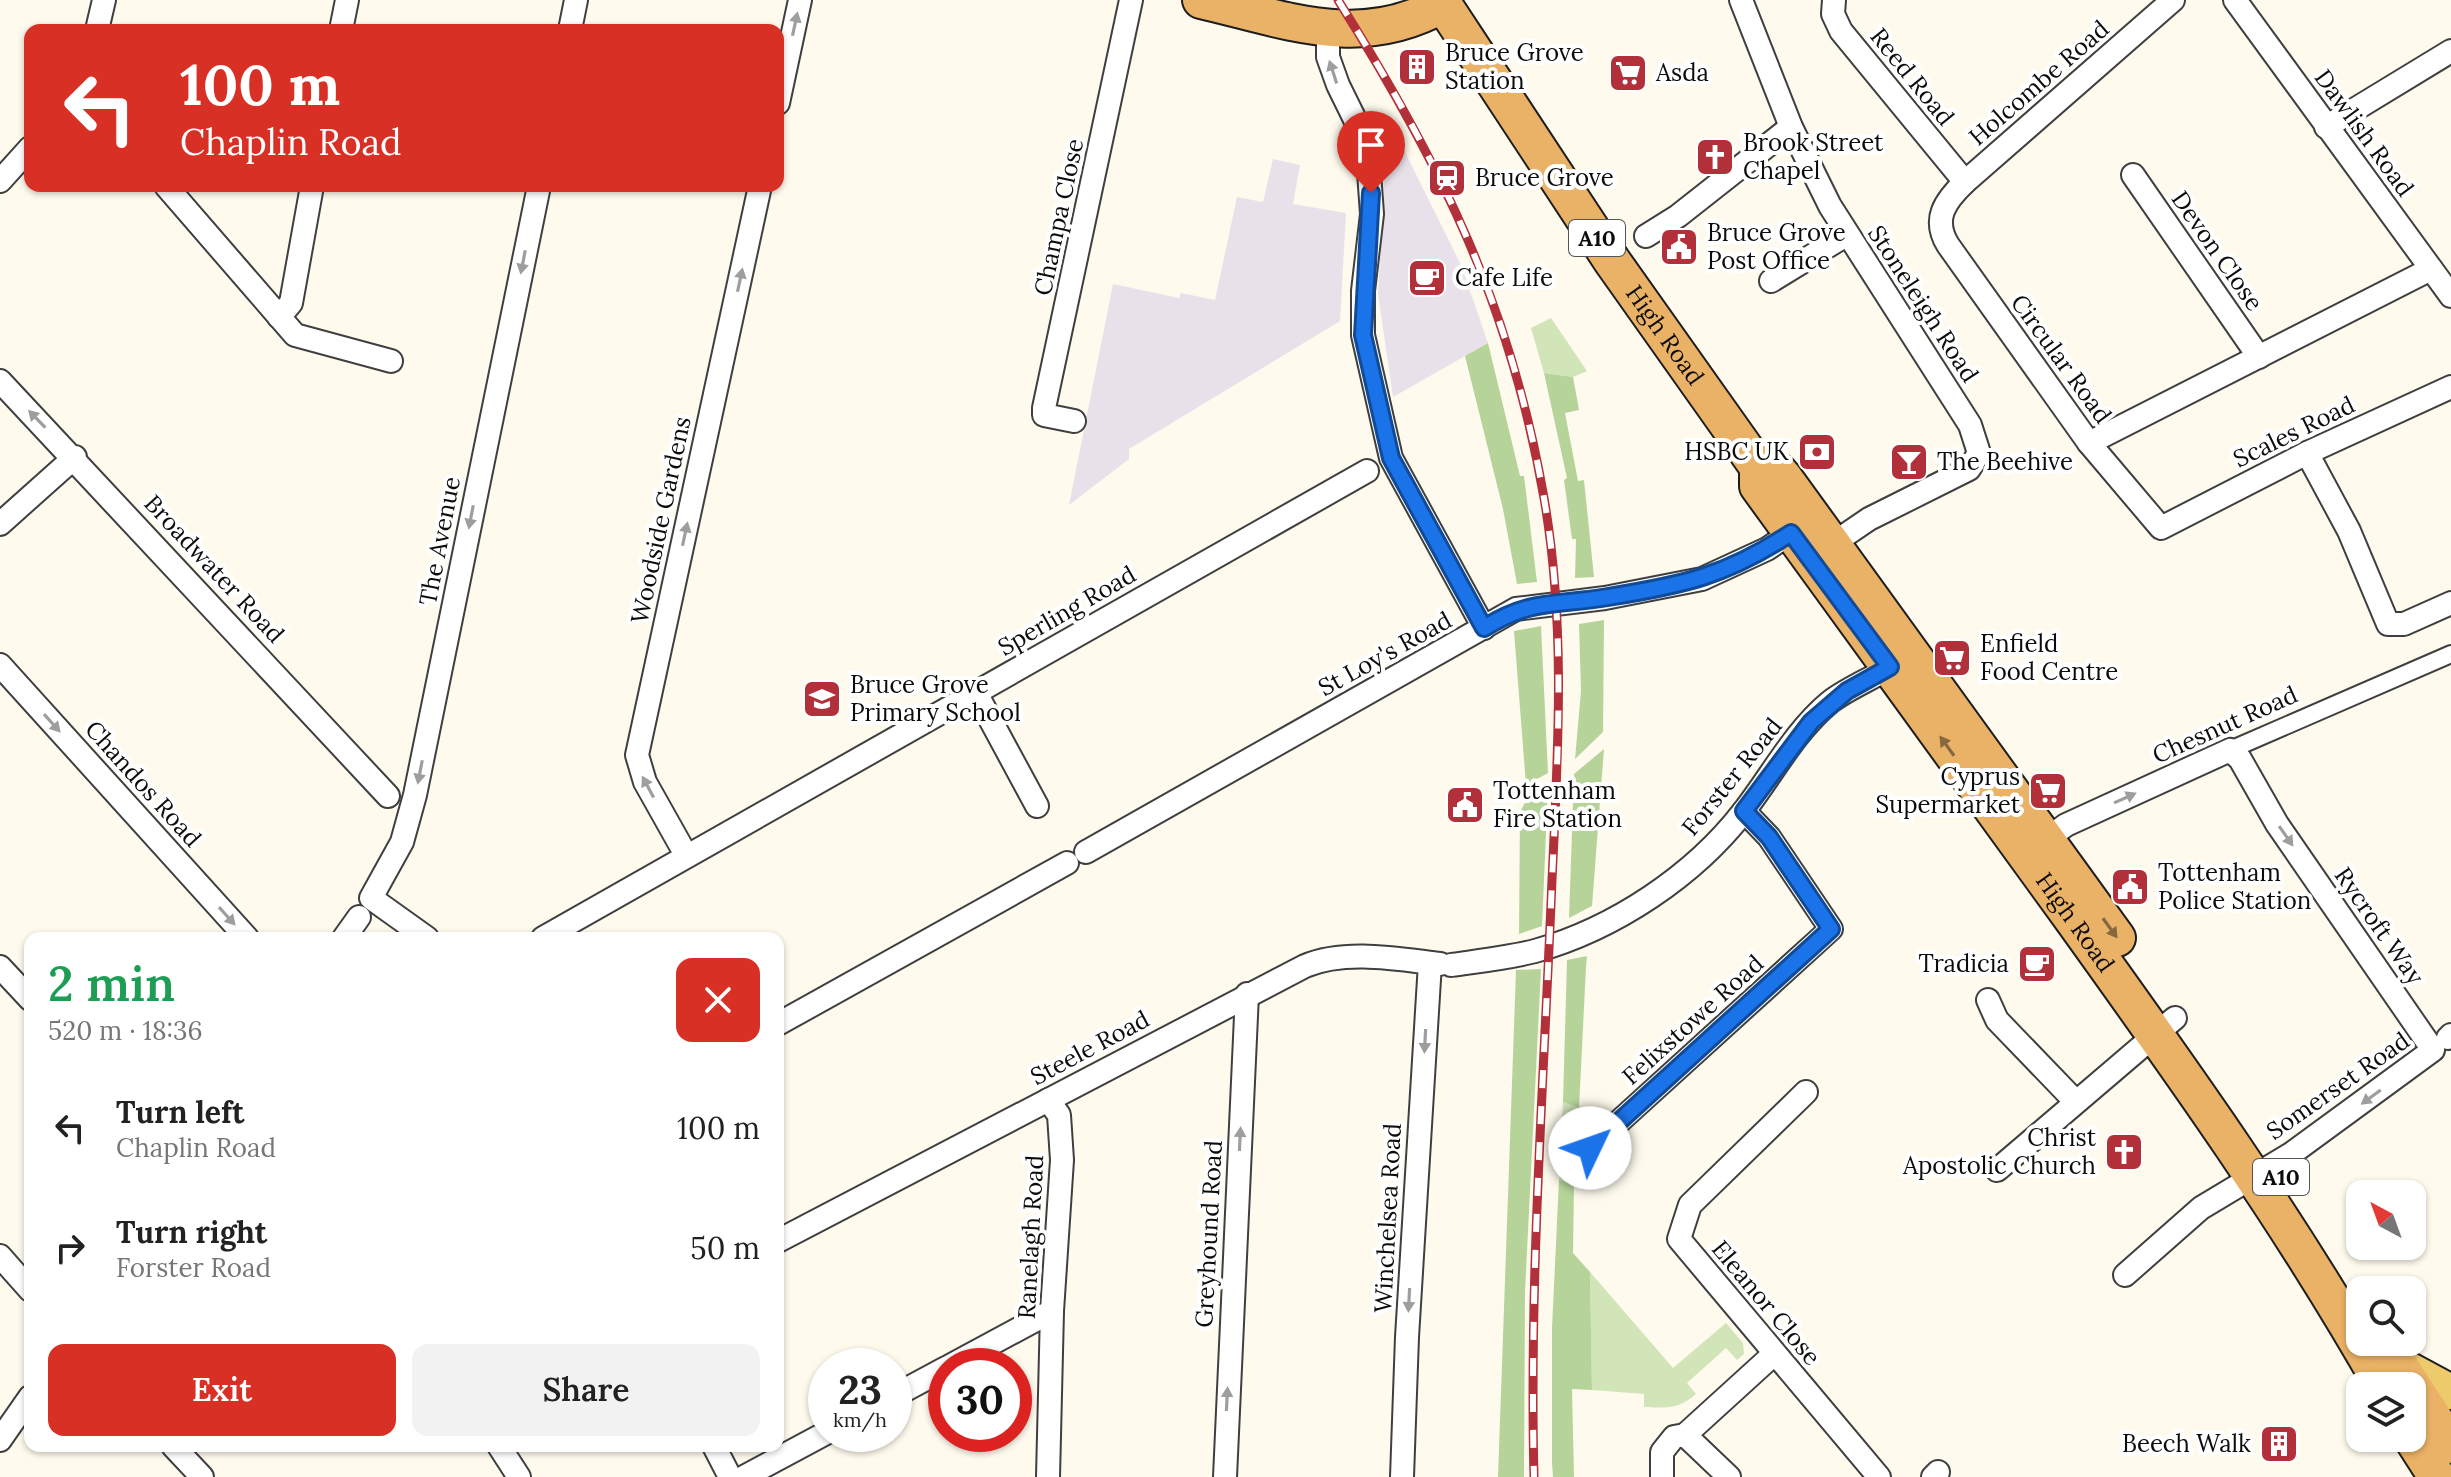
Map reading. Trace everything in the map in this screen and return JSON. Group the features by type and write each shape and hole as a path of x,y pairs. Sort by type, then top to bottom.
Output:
{"highway":[{"name":"A10","path":"1201,0 1328,28 1384,29 1412,20 1442,2"},
{"name":"High Road","path":"1442,2 1612,261 1758,467 1758,486 1812,538 2037,846 2166,1026 2263,1169 2346,1282"},
{"name":"High Road","path":"2263,1169 2330,1293 2451,1445"},
{"path":"2421,1452 2437,1477"}],"main road":[{"path":"2388,1364 2451,1392"}],"street":[{"path":"98,24 104,0"},
{"path":"342,24 347,0"},
{"path":"571,24 576,0"},
{"path":"784,75 800,0"},
{"name":"Champa Close","path":"1074,421 1044,415 1044,408 1131,0"},
{"name":"Stoneleigh Road","path":"1741,0 1791,127 1846,235 1970,425 1979,453 1969,469 1869,519 1812,538"},
{"name":"Reed Road","path":"1834,0 1833,14 1841,31 1965,182"},
{"name":"Holcombe Road","path":"1942,209 1965,182 2173,0"},
{"name":"Dawlish Road","path":"2235,0 2451,296"},
{"path":"1328,28 1328,57 1367,144 1372,214 1363,291 1363,335 1391,458 1484,628"},
{"path":"2326,127 2451,51"},
{"path":"1646,236 1678,216 1791,127"},
{"path":"0,181 24,155"},
{"name":"Devon Close","path":"2133,175 2259,357"},
{"path":"171,192 279,317 302,339 391,361"},
{"path":"279,317 291,303 311,192"},
{"name":"The Avenue","path":"348,932 402,842 412,809 538,192"},
{"name":"Woodside Gardens","path":"686,855 645,782 637,755 759,192"},
{"name":"Circular Road","path":"1942,209 1942,236 2089,443 2161,528"},
{"path":"1771,281 1846,235"},
{"path":"2089,443 2431,269"},
{"name":"Broadwater Road","path":"0,381 75,457 388,796"},
{"name":"Scales Road","path":"2161,528 2307,453 2451,387"},
{"path":"2307,453 2349,531 2388,624 2404,624 2451,603"},
{"path":"0,524 75,457"},
{"name":"Sperling Road","path":"553,932 686,855 981,701 1367,471"},
{"name":"St Loy's Road","path":"784,1021 1527,606 1605,598 1702,579 1812,538"},
{"name":"Chesnut Road","path":"2037,846 2066,825 2451,654"},
{"name":"Forster Road","path":"1440,964 1535,951 1593,930 1699,859 1744,811 1811,722 1838,697 1901,660"},
{"name":"Chandos Road","path":"0,665 242,932"},
{"path":"981,701 1037,806"},
{"name":"Rycroft Way","path":"2230,750 2240,759 2277,824 2444,1041"},
{"name":"Felixstowe Road","path":"1590,1148 1831,929 1769,837 1744,811"},
{"path":"365,908 415,932"},
{"name":"Steele Road","path":"784,1238 1247,994 1322,959 1409,959 1440,964"},
{"name":"Winchelsea Road","path":"1402,1477 1407,1337 1440,964"},
{"path":"0,967 24,993"},
{"name":"Greyhound Road","path":"1225,1477 1247,994"},
{"path":"1988,1000 1997,1020 2075,1101"},
{"path":"1997,1170 2166,1026"},
{"name":"Somerset Road","path":"2125,1275 2201,1208 2333,1125 2444,1041"},
{"name":"Eleanor Close","path":"1806,1092 1690,1205 1679,1239 1879,1477"},
{"name":"Ranelagh Road","path":"1048,1100 1059,1115 1062,1160 1052,1311 1048,1477"},
{"path":"0,1256 24,1283"},
{"path":"983,1348 1052,1311"},
{"path":"1662,1477 1662,1452 1674,1437 1685,1435 1774,1354"},
{"path":"0,1440 24,1406"},
{"path":"1685,1435 1729,1477"},
{"path":"744,1477 808,1443"},
{"path":"179,1452 202,1477"},
{"path":"503,1452 519,1477"},
{"path":"717,1452 730,1477"}],"shaded area":[{"path":"1403,148 1461,265 1488,343 1393,397 1378,294 1386,153"},
{"path":"1273,159 1300,165 1293,204 1346,213 1340,321 1129,449 1129,459 1069,505 1113,284 1179,298 1181,293 1215,300 1237,197 1263,202"}],"green space":[{"path":"1551,318 1587,371 1573,377 1544,373 1531,328"},
{"path":"1488,343 1520,476 1524,476 1537,582 1517,584 1503,509 1465,356"},
{"path":"1544,373 1573,377 1579,410 1565,413 1578,481 1584,480 1594,577 1575,578 1576,539 1572,539 1564,480 1567,478"},
{"path":"1604,620 1603,732 1575,759 1581,691 1579,624"},
{"path":"1541,626 1548,773 1526,785 1514,631"},
{"path":"1604,749 1592,906 1569,918 1574,774"},
{"path":"1548,786 1542,926 1519,934 1520,812 1529,795"},
{"path":"1587,956 1579,1108 1563,1102 1567,960"},
{"path":"1541,969 1525,1292 1524,1477 1498,1477 1516,970"},
{"path":"1563,1102 1579,1108 1574,1183 1559,1180"},
{"path":"1559,1180 1574,1183 1573,1253 1590,1272 1592,1390 1572,1389 1574,1477 1553,1477 1552,1463 1552,1328"},
{"path":"1590,1272 1673,1368 1726,1323 1743,1343 1744,1354 1737,1360 1726,1348 1687,1383 1696,1394 1672,1406 1644,1407 1644,1394 1592,1390"}],"railway":[{"path":"1338,0 1440,179 1491,299 1530,428 1551,545 1558,641 1558,737 1535,1253 1534,1477"}],"place":[{"name":"Bruce Grove Station","path":"1417,67"},
{"name":"Asda","path":"1628,73"},
{"name":"Brook Street Chapel","path":"1715,157"},
{"name":"Bruce Grove","path":"1447,178"},
{"name":"Bruce Grove Post Office","path":"1679,247"},
{"name":"Cafe Life","path":"1427,278"},
{"name":"HSBC UK","path":"1817,452"},
{"name":"The Beehive","path":"1909,462"},
{"name":"Enfield Food Centre","path":"1952,658"},
{"name":"Bruce Grove Primary School","path":"822,699"},
{"name":"Cyprus Supermarket","path":"2048,791"},
{"name":"Tottenham Fire Station","path":"1465,805"},
{"name":"Tottenham Police Station","path":"2130,887"},
{"name":"Tradicia","path":"2037,964"},
{"name":"Christ Apostolic Church","path":"2124,1152"},
{"name":"Beech Walk","path":"2279,1444"}],"route":[{"path":"1371,193 1372,214 1363,291 1363,335 1391,458 1484,628 1527,606 1605,598 1720,574 1791,533 1890,667 1830,703 1789,746 1744,811 1769,837 1831,929 1590,1148"}]}
